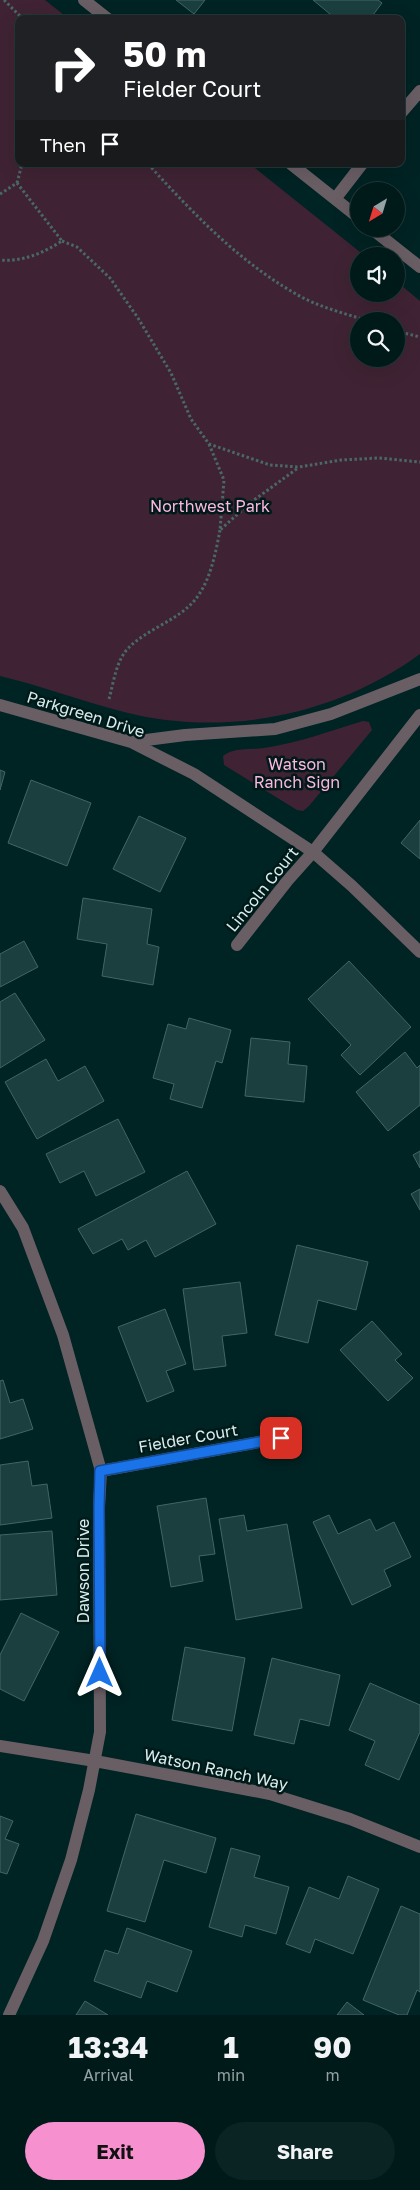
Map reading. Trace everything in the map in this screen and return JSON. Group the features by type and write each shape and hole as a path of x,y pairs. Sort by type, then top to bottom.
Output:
{"street":[{"path":"84,0 103,15"},
{"path":"405,108 420,91"},
{"path":"295,167 350,211"},
{"path":"335,199 360,167"},
{"path":"383,238 420,267"},
{"path":"131,742 185,735 275,729 331,714 420,679"},
{"name":"Parkgreen Drive","path":"0,705 131,742 194,774 313,852 380,912 420,952"},
{"name":"Lincoln Court","path":"237,945 288,880 313,852 420,715"},
{"name":"Dawson Drive","path":"0,1191 23,1228 64,1335 100,1471 100,1732 95,1761 71,1860 44,1941 9,2015"},
{"name":"Fielder Court","path":"100,1471 281,1438"},
{"name":"Watson Ranch Way","path":"0,1746 95,1761 270,1794 350,1819 420,1847"}],"path":[{"path":"4,0 19,15"},
{"path":"0,194 18,183 21,167"},
{"path":"151,167 197,217 241,256 297,295 350,314"},
{"path":"18,183 62,242 77,247 110,278 138,318 167,365 191,419 209,444 224,480 220,530 214,560 202,591 188,607 143,637 124,654 117,669 109,700"},
{"path":"0,260 9,261 41,254 62,242"},
{"path":"405,333 420,337"},
{"path":"209,444 270,466 298,467 341,460 379,458 420,462"},
{"path":"220,530 250,503 298,467"}],"green space":[{"name":"Northwest Park","path":"0,0 45,0 64,15 15,15 15,167 254,167 354,247 350,247 350,302 405,302 405,288 420,301 420,654 388,675 353,692 316,706 279,716 240,721 201,722 162,719 124,712 0,676"},
{"name":"Watson Ranch Sign","path":"363,721 369,722 372,730 303,811 297,810 224,765 223,756 232,751 289,743"}],"building":[{"path":"176,0 205,0 194,14"},
{"path":"313,0 378,0 382,3 373,15 331,15"},
{"path":"0,770 5,772 0,790"},
{"path":"31,780 91,803 67,866 8,843"},
{"path":"139,816 186,838 160,892 113,869"},
{"path":"420,820 420,859 401,843"},
{"path":"83,898 152,909 147,944 159,947 153,985 102,976 107,944 77,939"},
{"path":"24,941 38,967 0,987 0,954"},
{"path":"349,961 411,1027 360,1075 341,1055 351,1045 308,999"},
{"path":"15,993 45,1040 0,1068 0,1002"},
{"path":"189,1018 231,1030 222,1063 216,1061 202,1108 170,1099 174,1084 153,1078 168,1024 186,1029"},
{"path":"251,1038 290,1042 288,1064 307,1066 304,1102 245,1096"},
{"path":"405,1052 417,1068 420,1065 420,1105 388,1131 356,1092"},
{"path":"46,1059 58,1081 85,1066 104,1101 37,1139 5,1082"},
{"path":"118,1119 145,1172 96,1196 84,1171 60,1183 46,1154"},
{"path":"420,1151 420,1168 413,1155"},
{"path":"187,1171 216,1224 155,1257 146,1240 128,1250 122,1239 93,1254 78,1229"},
{"path":"420,1189 420,1210 411,1194"},
{"path":"297,1245 368,1262 356,1310 318,1300 308,1343 275,1335"},
{"path":"240,1282 247,1333 222,1336 226,1366 194,1370 183,1289"},
{"path":"165,1309 186,1364 166,1371 174,1391 147,1402 118,1327"},
{"path":"372,1321 402,1354 395,1360 413,1378 388,1401 340,1350"},
{"path":"3,1380 10,1403 23,1399 33,1429 0,1439 0,1381"},
{"path":"28,1461 32,1486 47,1484 52,1518 0,1525 0,1465"},
{"path":"206,1498 215,1554 199,1556 203,1581 171,1587 157,1506"},
{"path":"244,1515 247,1531 287,1524 302,1608 236,1620 219,1519"},
{"path":"329,1515 338,1534 370,1519 376,1531 394,1522 411,1557 384,1570 391,1586 352,1605 313,1522"},
{"path":"52,1531 57,1595 0,1600 0,1535"},
{"path":"21,1613 59,1632 24,1701 0,1689 0,1655"},
{"path":"185,1647 245,1658 232,1731 172,1720"},
{"path":"272,1658 340,1675 329,1726 300,1719 294,1744 254,1735"},
{"path":"370,1683 420,1705 420,1732 399,1780 365,1765 375,1741 349,1730"},
{"path":"136,1814 216,1838 206,1873 164,1860 145,1922 107,1911"},
{"path":"0,1816 13,1821 5,1839 19,1844 7,1874 0,1872"},
{"path":"231,1848 260,1856 254,1877 289,1887 276,1934 245,1925 242,1937 209,1927"},
{"path":"348,1876 379,1889 353,1954 315,1939 310,1953 286,1944 309,1887 339,1899"},
{"path":"401,1906 420,1914 420,1992 417,1990 407,2015 399,2015 363,2000"},
{"path":"127,1928 192,1951 177,1992 147,1981 141,1998 94,1981 105,1950 118,1954"},
{"path":"85,2001 108,2015 76,2015"},
{"path":"347,2002 364,2015 337,2015"}],"route":[{"path":"100,1673 100,1471 281,1438"}]}
